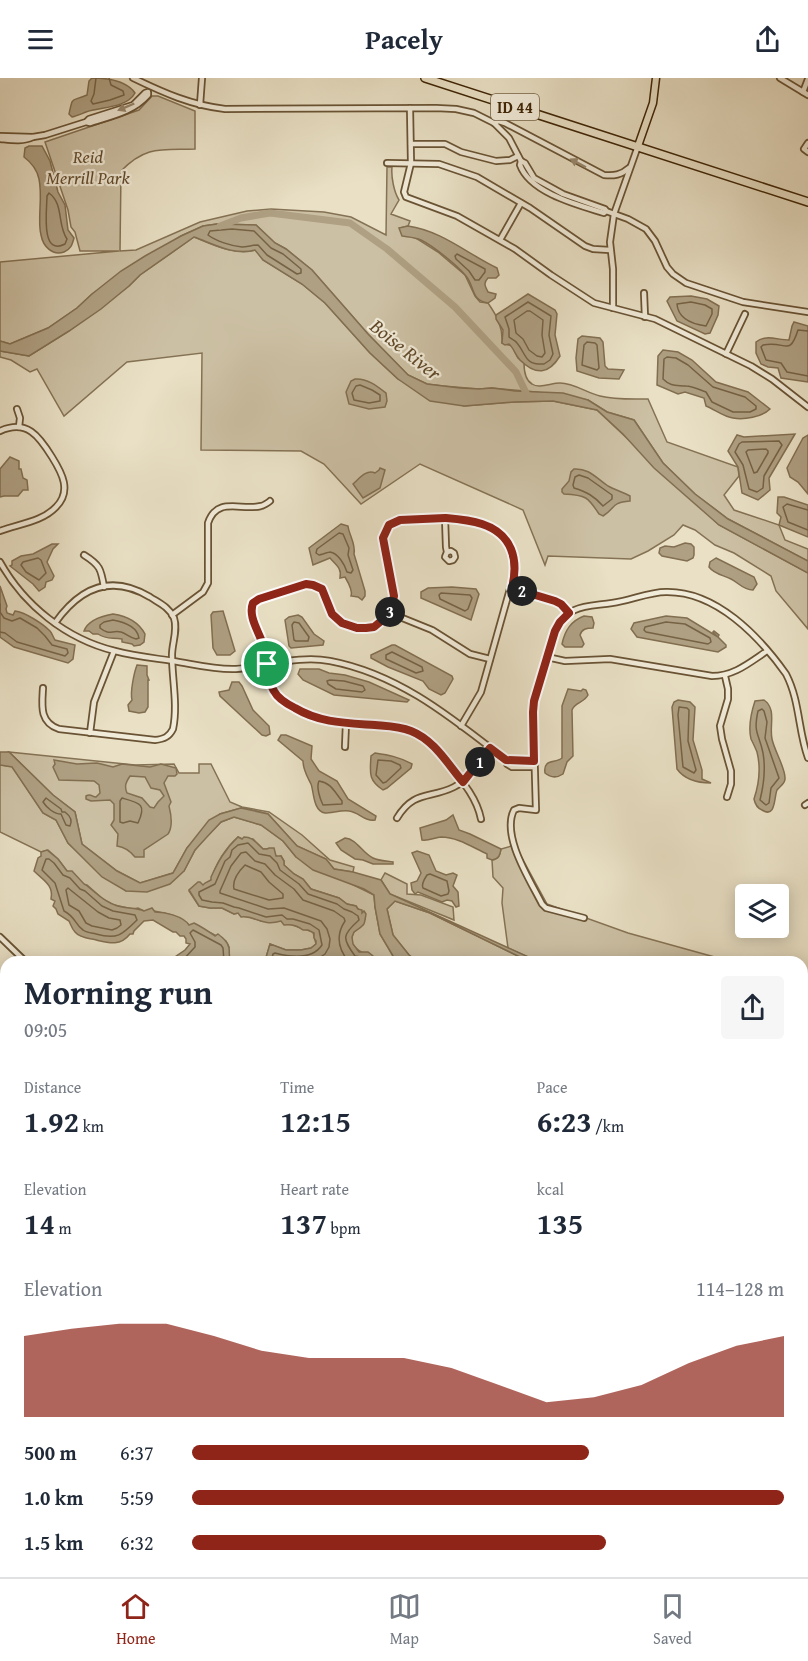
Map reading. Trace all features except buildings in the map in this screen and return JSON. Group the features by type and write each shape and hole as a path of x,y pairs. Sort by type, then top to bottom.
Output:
{"highway":[{"name":"ID 44","path":"425,78 808,202"}],"main road":[{"path":"638,146 652,103 656,78"}],"street":[{"path":"134,78 179,99 234,110 411,108 456,109 474,113 494,123 509,138 520,158 522,171 534,184 568,202 604,213 606,211 646,229 655,241 667,267 686,283 742,302 808,312"},
{"path":"200,105 202,78"},
{"path":"780,78 806,94 808,79"},
{"path":"0,137 28,140 127,111 141,104 148,95 150,86"},
{"path":"411,108 411,163 404,194 409,199 457,216 500,240 594,303 665,324 726,354 772,379 808,407"},
{"path":"494,123 499,121 505,123 604,176 620,174 631,167"},
{"path":"808,143 804,149 808,152"},
{"path":"411,144 445,144 461,152 496,161 520,158"},
{"path":"613,308 610,242 614,214 638,146"},
{"path":"387,163 435,163 477,177 585,246 610,250"},
{"path":"500,240 521,203"},
{"path":"645,293 645,317"},
{"path":"726,354 745,314"},
{"path":"17,410 20,418 19,427"},
{"path":"0,431 19,427 30,430 41,439 62,474 65,486 58,505 49,513 23,525 0,531"},
{"path":"172,615 206,588 210,517 226,506 261,507 270,501"},
{"path":"445,518 447,552"},
{"path":"461,726 478,699 516,571 515,558 503,537 490,527 445,518 400,520 389,525 383,538 394,590 390,613 374,627 357,628 337,620 332,614 322,589 313,585 306,584 276,592 253,603 251,610 261,638 271,685 280,699 308,715 327,721 390,726 412,731 432,744 463,782 477,806 481,819"},
{"path":"84,555 100,568 104,587"},
{"path":"0,561 24,596 55,623 86,641 114,651 224,669 241,669 300,659 319,659 361,669 412,692 506,760 534,764"},
{"path":"43,688 44,718 48,724 59,729 155,740 165,739 174,725 173,661 176,630 172,615 162,605 139,591 122,586 104,587 87,592 76,599 55,623"},
{"path":"512,588 555,601 569,613"},
{"path":"584,918 546,908 542,904 511,841 511,816 514,810 519,808 536,810 533,707 555,631 569,613 586,606 621,602 652,593 687,594 706,600 743,625 781,667 791,684 798,706 808,758"},
{"path":"390,613 432,630 470,654 490,659"},
{"path":"90,733 94,702 114,651"},
{"path":"548,657 565,661 610,659 712,676 725,676 767,651"},
{"path":"725,676 728,699 720,726 731,771 731,784 727,797"},
{"path":"345,747 346,723"},
{"path":"397,818 407,804 414,800 463,782 490,748"},
{"path":"0,938 20,956"}],"green space":[{"name":"Reid Merrill Park","path":"152,96 158,96 195,111 195,149 147,153 138,157 121,171 120,251 136,250 200,222 247,211 271,209 324,212 351,217 386,235 387,167 392,167 393,184 399,200 391,214 410,221 408,226 400,228 438,252 465,275 475,296 480,302 488,303 494,312 499,322 502,343 512,346 518,358 524,363 525,375 530,382 538,386 565,383 595,395 612,398 648,399 667,442 738,467 739,476 724,495 734,510 779,525 785,540 808,549 808,561 728,519 695,494 663,463 634,420 607,412 588,400 536,392 427,384 408,375 368,334 312,270 275,243 256,225 203,226 181,236 92,294 77,308 48,328 10,344 0,341 0,262 119,251 80,251 45,142 139,110"},
{"path":"194,237 232,251 256,250 263,260 302,284 325,303 370,353 398,379 464,406 553,401 597,410 719,525 808,573 808,629 776,591 771,576 683,525 674,535 631,559 548,556 545,565 523,510 420,464 361,504 324,464 301,451 201,450 202,353 127,362 64,416 37,369 30,372 11,360 0,357 0,351 29,356 69,331 129,286 140,275"},
{"path":"9,752 135,765 174,764 179,773 199,773 199,764 211,764 230,802 242,807 269,812 302,835 330,860 354,867 353,872 334,869 326,859 297,846 268,814 241,808 220,814 187,848 173,873 140,883 117,871 82,844 75,812 53,795"},
{"path":"0,765 12,766 43,813 56,820 68,843 126,891 184,871 195,850 221,822 234,817 261,825 283,841 296,857 374,895 380,934 393,956 369,956 355,947 352,944 353,934 365,919 356,906 311,889 303,879 284,865 281,856 278,857 267,849 263,849 253,839 238,837 222,856 212,879 203,886 200,884 189,891 199,906 222,908 234,914 238,913 261,921 281,921 313,932 316,944 311,948 286,950 270,944 266,956 229,956 226,941 172,915 114,905 67,871 48,850 41,852 0,832"},
{"path":"515,845 547,904 628,933 711,956 526,956 508,948 502,903 503,888 493,877 492,860 499,856 501,849"},
{"path":"385,873 407,884 407,894 421,895 453,907 454,920 390,894 381,880"},
{"path":"395,901 430,913 518,956 410,956 393,935 387,909"}],"water":[{"path":"92,78 109,79 121,83 135,93 126,102 72,117 69,114 72,101 87,95 89,81"},
{"path":"42,146 50,161 58,192 65,205 68,230 74,238 71,246 64,252 52,251 42,239 39,179 34,166 24,157 25,148"},
{"path":"256,225 275,243 312,270 368,334 408,375 427,384 460,388 563,393 588,400 607,412 634,420 663,463 695,494 728,519 808,561 808,573 719,525 654,468 597,410 553,401 464,406 430,401 398,379 370,353 325,303 302,284 263,260 255,250 232,250 194,237 140,275 101,309 29,356 0,351 0,341 10,344 48,328 77,308 121,271 145,256 203,226"},
{"path":"408,226 443,238 497,268 499,275 496,278 488,278 485,283 488,292 496,294 495,298 488,303 483,302 476,296 466,276 451,261 421,240 402,236 399,228"},
{"path":"528,294 555,310 557,314 555,335 560,356 556,362 542,371 531,369 518,358 509,344 502,343 503,330 496,319 496,315"},
{"path":"691,296 707,299 719,306 718,315 710,333 705,334 677,321 667,301 670,297"},
{"path":"794,322 808,326 808,382 781,378 778,368 761,364 756,353 756,342 760,340 768,338 789,340"},
{"path":"582,336 600,338 603,342 605,366 608,369 624,370 619,379 599,378 577,371 578,339"},
{"path":"663,350 678,352 692,360 716,382 748,392 770,409 753,417 742,419 730,417 706,406 704,398 685,392 678,394 657,385 658,356"},
{"path":"355,379 368,381 386,393 385,407 369,409 349,404 346,392 351,381"},
{"path":"795,434 769,478 770,490 758,500 742,493 738,467 728,451 737,435 744,437"},
{"path":"808,435 808,494 798,482 790,477 787,468 803,438"},
{"path":"10,457 19,461 19,469 21,469 23,478 27,480 28,490 23,490 18,496 0,497 0,469"},
{"path":"380,468 385,470 380,488 363,498 353,484 366,473 375,473"},
{"path":"574,469 588,472 608,486 630,496 630,501 616,504 603,516 586,498 564,494 562,489 569,481"},
{"path":"778,497 808,505 808,537 779,525 781,517 777,513"},
{"path":"341,524 348,526 353,543 365,591 362,600 351,596 351,589 345,577 340,578 339,569 330,558 313,565 309,548"},
{"path":"685,543 694,547 693,558 687,561 662,556 659,553 660,548 665,546 674,547"},
{"path":"52,544 58,544 47,562 54,576 39,591 10,566 12,561 21,556 33,554"},
{"path":"716,558 754,577 757,584 753,590 744,588 711,569 710,562"},
{"path":"0,586 7,613 13,615 15,611 24,614 47,628 55,640 75,645 73,659 68,663 14,647 0,637"},
{"path":"428,588 476,589 479,594 471,620 421,598 421,592"},
{"path":"223,611 235,651 230,655 217,655 213,648 211,615 213,612"},
{"path":"113,614 135,622 145,634 144,642 134,646 122,642 122,639 107,638 84,631 92,621"},
{"path":"298,615 314,634 324,641 323,645 291,648 289,646 285,620"},
{"path":"584,616 592,617 594,623 593,628 585,629 580,635 584,644 582,647 565,647 562,644 567,630 572,623"},
{"path":"666,616 687,618 718,637 726,647 718,652 637,637 631,629 634,623"},
{"path":"392,645 452,676 453,679 445,693 441,695 429,689 423,681 371,658 371,655"},
{"path":"137,665 147,666 149,680 148,707 145,712 139,713 129,711 128,705 132,700"},
{"path":"300,669 319,669 345,675 369,682 409,700 407,702 334,695 303,680 298,674"},
{"path":"232,682 239,682 242,686 253,710 269,726 270,734 262,735 220,696 219,692 229,690"},
{"path":"568,689 581,691 583,689 588,695 572,710 573,756 567,762 563,774 552,777 545,773 545,768 548,763 562,758 562,706"},
{"path":"678,700 690,702 695,707 693,740 702,770 702,779 711,783 692,780 677,769 672,707"},
{"path":"764,700 770,708 772,739 784,770 785,779 777,790 774,806 770,812 760,809 754,799 759,764 750,729 755,701"},
{"path":"281,735 312,746 311,759 319,771 337,781 348,799 376,816 375,820 368,820 349,811 321,812 316,805 303,761 278,740"},
{"path":"0,752 9,752 53,795 75,812 82,844 117,871 140,883 173,873 187,848 209,820 241,808 268,814 297,846 326,859 334,869 381,880 390,894 526,956 518,956 430,913 395,901 387,909 393,935 410,956 393,956 380,934 374,895 313,870 296,857 283,841 261,825 234,817 221,822 195,850 184,871 170,884 147,892 126,891 102,877 68,843 56,820 43,813 12,767 0,765"},
{"path":"375,753 403,760 412,764 411,768 383,790 371,776 371,756"},
{"path":"54,760 77,764 97,763 113,767 122,764 150,767 161,764 176,768 177,774 168,776 164,783 171,802 169,806 170,831 144,850 144,857 135,857 127,850 117,846 118,834 111,825 114,820 114,804 110,800 86,799 88,795 96,797 100,793 99,785 94,781 59,780 53,767","holes":["130,776 145,777 151,788 160,790 164,796 154,808 142,798 126,791 126,784"]},
{"path":"453,815 459,830 501,849 498,858 492,860 487,858 487,854 453,839 441,837 422,840 420,828 446,820"},
{"path":"238,837 242,839 244,837 250,838 263,849 274,848 276,856 281,856 284,865 303,879 311,889 356,906 362,910 362,913 364,911 366,914 364,923 354,932 353,944 359,952 368,952 373,956 266,956 270,944 286,950 311,948 316,944 314,933 299,927 284,925 281,921 268,923 241,917 238,913 234,914 222,908 199,906 189,890 198,882 203,885 211,880 229,846"},
{"path":"345,838 353,841 373,858 393,862 393,864 373,864 355,859 341,850 336,843"},
{"path":"47,850 67,871 72,871 84,884 111,904 144,911 152,908 155,912 178,917 189,925 194,923 215,936 218,934 228,944 230,956 176,956 190,944 186,943 184,936 180,936 153,920 144,921 133,934 117,943 78,935 69,921 58,914 53,906 55,901 51,899 49,886 34,871 41,852"},
{"path":"417,851 429,855 436,871 446,875 453,873 457,875 453,886 458,892 459,906 456,907 452,901 442,902 418,892 415,894 411,883 417,881 421,873 412,853"}],"waterway":[{"path":"220,226 241,218 270,213 350,223 387,249 455,307 516,372 528,397"}],"route":[{"path":"445,518 470,521 490,527 503,537 515,558 516,571 512,588 555,601 569,613 555,631 534,701 534,761 506,760 490,748 463,782 432,744 412,731 390,726 317,719 291,706 275,693 267,664 251,610 253,603 259,599 306,584 322,589 332,614 337,620 349,626 374,627 390,613 394,590 383,538 389,525 400,520 445,518"}],"water label":[{"name":"Boise River","path":"406,349"}]}
